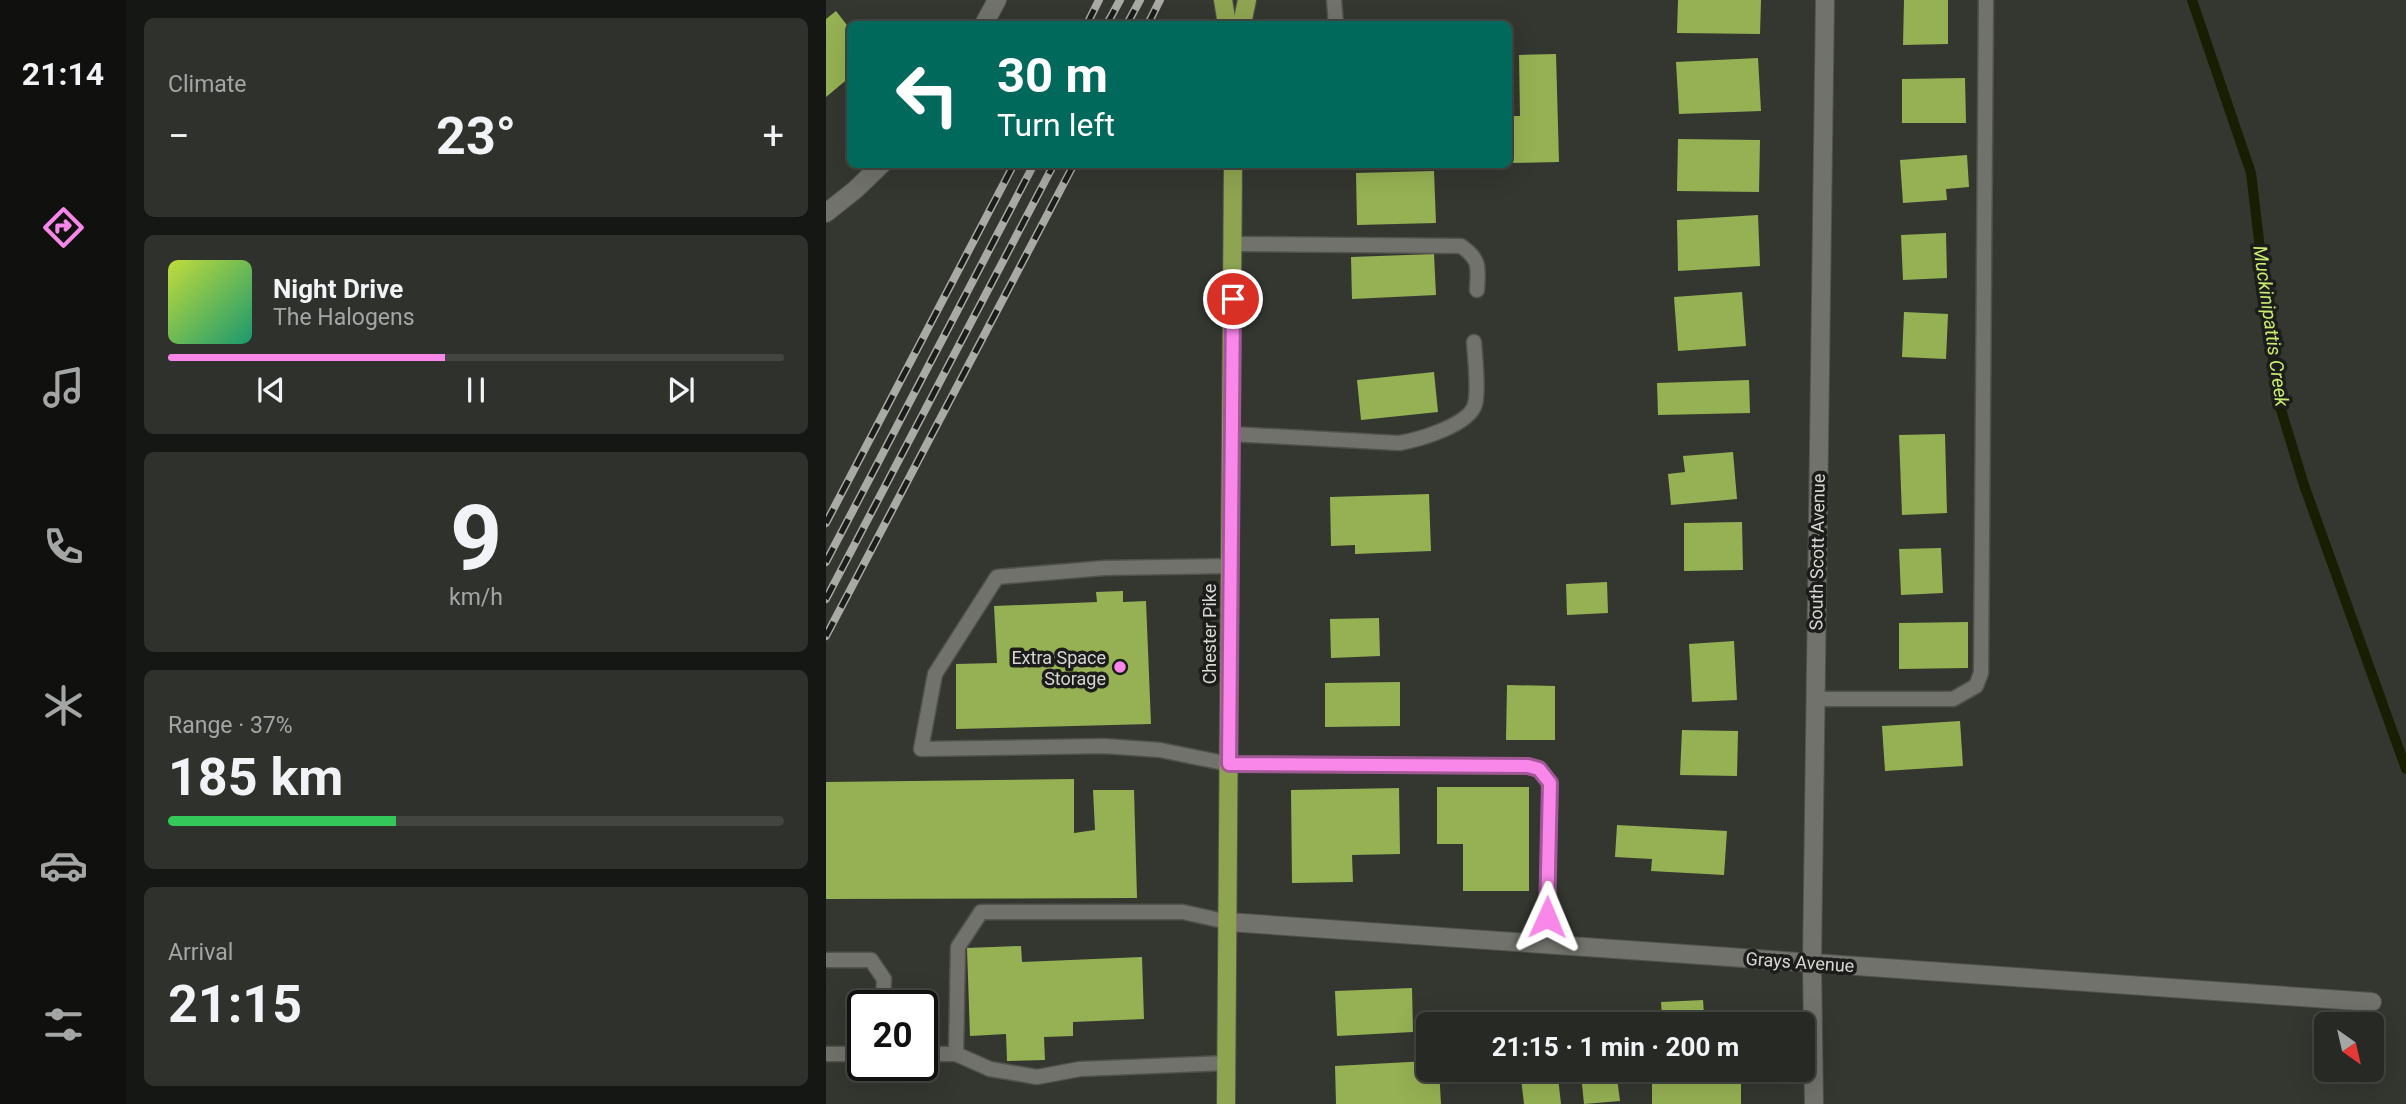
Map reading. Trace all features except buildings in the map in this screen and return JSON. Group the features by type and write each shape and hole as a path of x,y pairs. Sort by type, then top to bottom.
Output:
{"main road":[{"path":"1223,0 1226,21"},
{"path":"1243,21 1247,0"},
{"name":"Chester Pike","path":"1226,1104 1234,168"}],"street":[{"path":"986,21 997,0"},
{"name":"South Scott Avenue","path":"1814,1104 1812,962 1825,0"},
{"path":"826,213 878,168"},
{"name":"Grays Avenue","path":"1228,922 2372,1002"}],"lane":[{"path":"1334,0 1336,21"},
{"path":"1815,699 1953,699 1976,686 1981,673 1986,0"},
{"path":"1233,244 1461,246 1478,262 1477,290"},
{"path":"1231,434 1399,443 1419,440 1455,424 1475,405 1474,342"},
{"path":"1230,566 1104,568 997,577 936,674 921,749 1104,746 1160,750 1229,764 1528,766 1539,769 1550,783 1546,944"},
{"path":"956,1054 958,947 981,912 1183,912 1228,922"},
{"path":"826,960 870,960 884,979 884,990"},
{"path":"826,1054 847,1054"},
{"path":"938,1054 956,1054 990,1069 1037,1077 1080,1069 1227,1063"}],"waterway":[{"name":"Muckinipattis Creek","path":"2192,0 2251,173 2278,400 2304,485 2406,769"}],"railway":[{"path":"1088,21 1099,0"},
{"path":"1109,21 1120,0"},
{"path":"1129,21 1140,0"},
{"path":"1150,21 1160,0"},
{"path":"826,523 1012,168"},
{"path":"826,562 1032,168"},
{"path":"826,599 1052,168"},
{"path":"826,636 1072,168"}],"place":[{"name":"Extra Space Storage","path":"1120,667"}],"route":[{"path":"1233,299 1229,764 1528,766 1539,769 1550,783 1547,917"}]}
